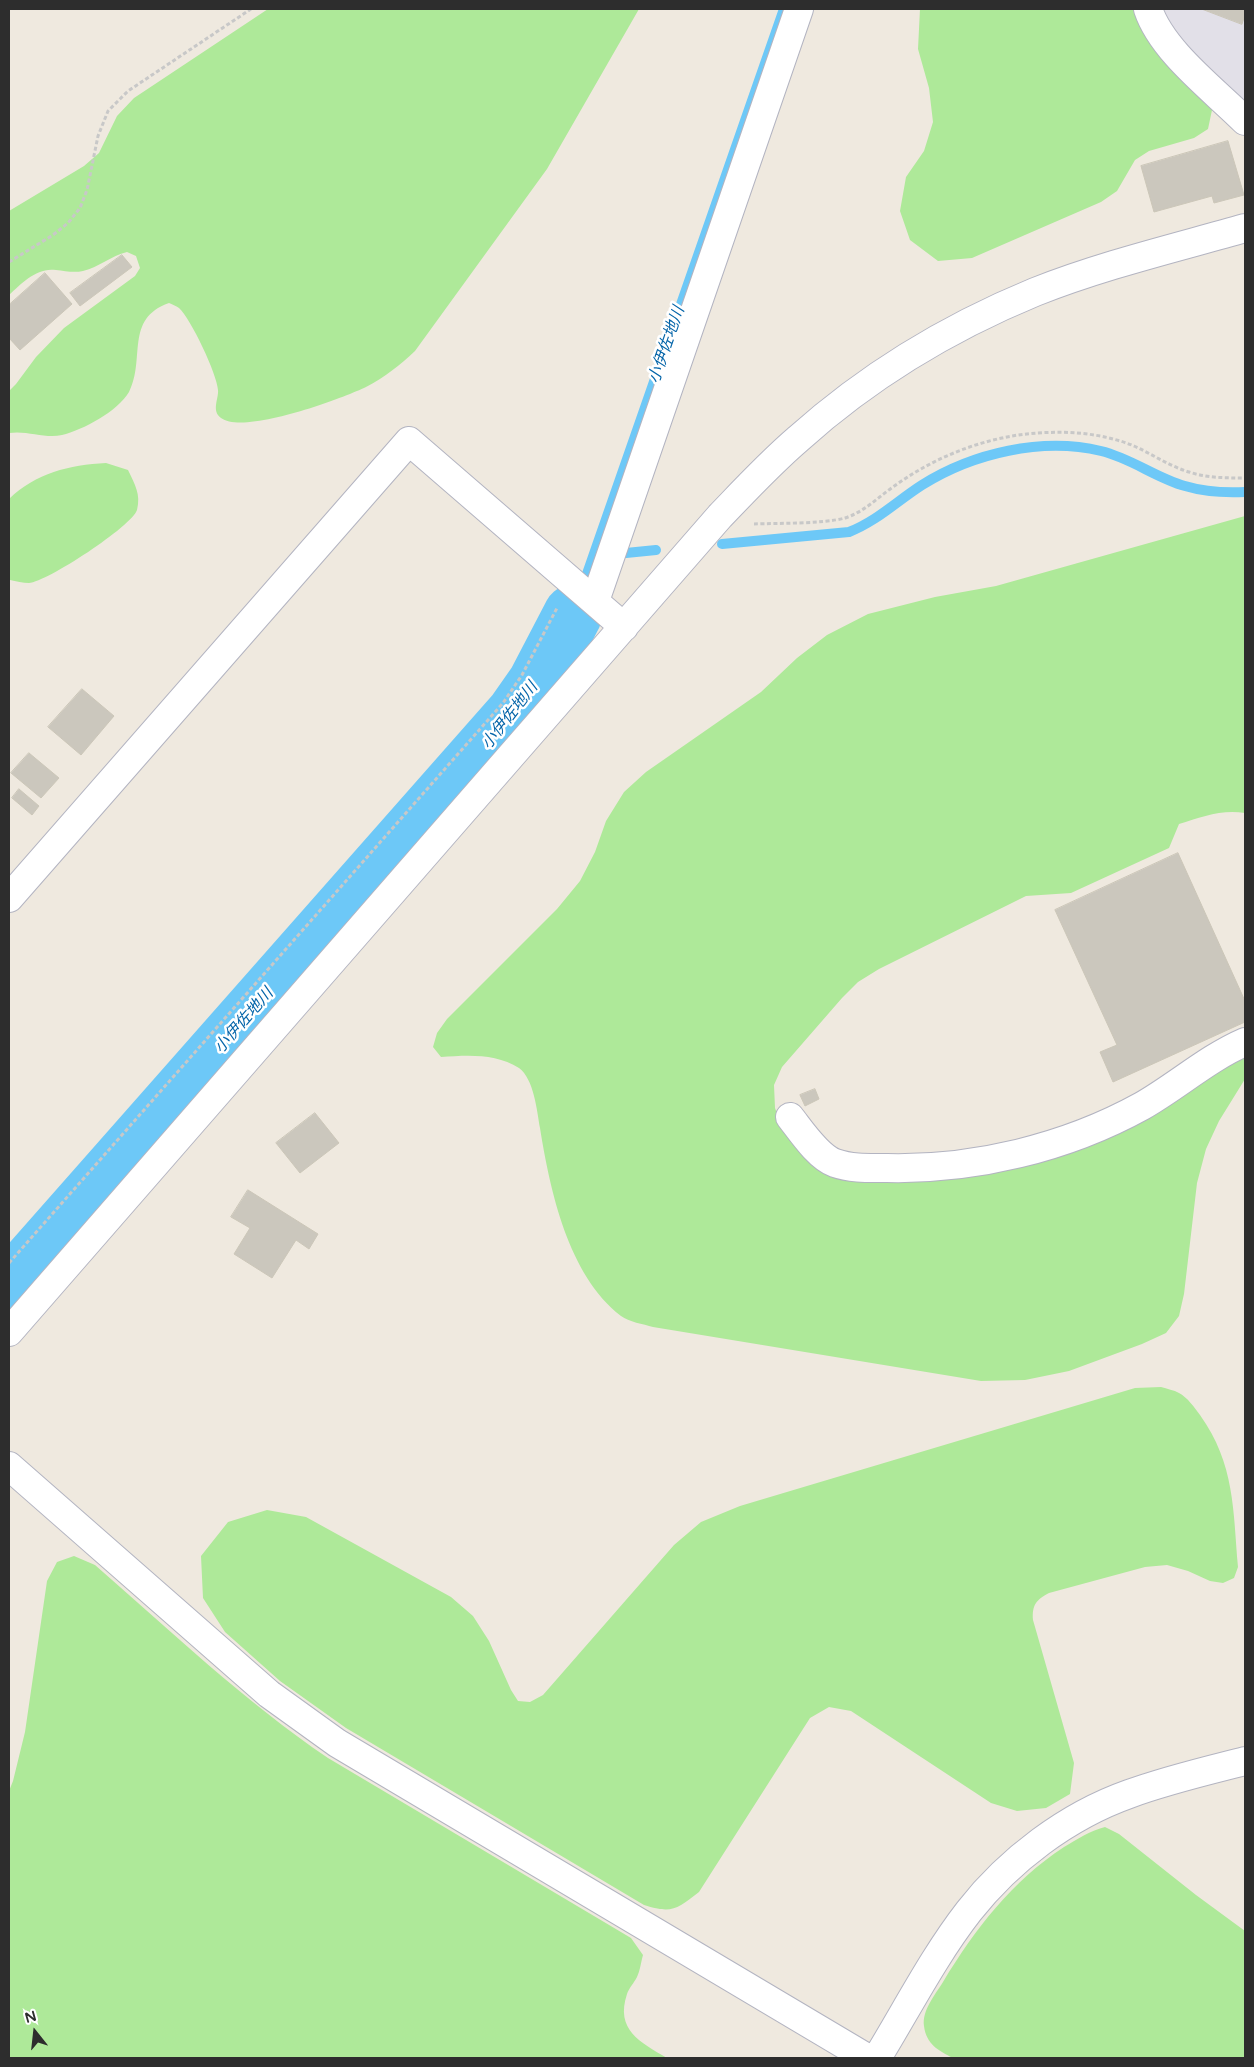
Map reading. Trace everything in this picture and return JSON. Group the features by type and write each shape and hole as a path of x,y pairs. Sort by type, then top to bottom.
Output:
{"street":[{"path":"582,590 799,9"},
{"path":"1148,9 1154,25 1168,46 1245,121"},
{"path":"9,1332 727,509 758,476 799,438 842,402 888,370 935,341 985,315 1036,292 1088,273 1245,228"},
{"path":"9,898 409,441 624,627"},
{"path":"790,1117 816,1149 833,1162 853,1167 903,1168 933,1166 1002,1157 1050,1144 1106,1123 1142,1106 1214,1059 1245,1042"},
{"path":"9,1466 269,1694 302,1720 345,1748 867,2058"},
{"path":"877,2058 941,1951 969,1911 1003,1874 1041,1842 1082,1815 1127,1794 1175,1779 1245,1762"}],"path":[{"path":"9,262 53,235 68,223 80,208 87,190 98,136 108,111 128,91 250,9"},
{"path":"727,509 740,521 750,524 844,518 859,512 892,487 939,459 964,448 990,441 1044,433 1103,436 1134,446 1189,472 1217,478 1245,478"},
{"path":"9,1263 503,703 582,590"}],"shaded area":[{"path":"1158,9 1245,9 1245,107 1176,40"}],"green space":[{"path":"268,9 639,9 547,169 415,351 386,375 366,387 315,407 270,419 233,422 221,418 216,412 217,382 208,360 184,314 179,308 169,303 155,310 146,319 138,341 134,379 129,392 109,413 80,429 62,435 9,433 9,391 36,357 64,328 135,276 140,268 136,256 127,252 83,271 49,270 36,273 9,295 9,211 84,166 99,153 117,116 134,98"},
{"path":"920,9 1135,9 1147,38 1154,49 1200,95 1212,110 1208,129 1194,138 1149,151 1135,160 1117,191 1101,202 972,258 938,261 910,240 900,211 906,177 924,151 933,122 929,88 918,49"},
{"path":"106,463 128,470 133,480 137,490 138,504 132,518 88,552 53,573 29,583 10,580 9,499 30,483 54,472 66,468"},
{"path":"1245,516 1245,813 1220,813 1203,816 1179,824 1169,848 1071,893 1026,896 879,969 858,982 842,998 782,1067 774,1085 775,1108 781,1125 808,1158 954,1178 1221,1069 1245,1056 1245,1079 1219,1121 1206,1149 1197,1183 1184,1294 1179,1316 1166,1333 1069,1371 1025,1380 981,1381 653,1327 621,1316 603,1299 587,1278 564,1230 549,1178 534,1096 524,1073 510,1063 491,1057 441,1057 433,1047 437,1033 447,1019 557,909 580,881 595,852 606,821 624,792 646,772 761,692 797,658 827,635 868,614 935,597 996,586"},
{"path":"1161,1387 1179,1393 1191,1403 1211,1433 1220,1451 1226,1470 1233,1507 1238,1567 1234,1578 1223,1583 1210,1581 1188,1571 1167,1565 1145,1567 1049,1593 1036,1604 1033,1610 1033,1620 1074,1763 1070,1794 1046,1808 1017,1811 991,1803 851,1711 829,1707 810,1718 699,1892 674,1908 661,1909 644,1905 346,1728 280,1681 225,1632 203,1598 201,1556 228,1522 267,1510 306,1517 451,1597 473,1616 489,1641 511,1690 518,1701 530,1702 543,1695 674,1545 701,1522 740,1506 1135,1388"},
{"path":"74,1556 95,1565 237,1689 328,1758 631,1938 643,1955 638,1975 627,1994 624,2017 632,2034 667,2058 9,2058 9,1791 25,1732 47,1581 57,1562"},
{"path":"1105,1827 1119,1834 1245,1931 1245,2058 953,2058 938,2050 927,2038 924,2026 925,2014 933,1997 968,1943 996,1907 1045,1860 1084,1836"}],"building":[{"path":"1202,9 1245,9 1245,15 1242,24"},
{"path":"1228,141 1244,195 1214,203 1212,196 1154,212 1141,166"},
{"path":"122,255 132,267 80,306 70,293"},
{"path":"45,273 72,304 20,350 9,338 9,305"},
{"path":"82,689 114,716 81,755 48,727"},
{"path":"29,753 59,778 41,798 11,773"},
{"path":"19,789 39,806 32,815 12,798"},
{"path":"1178,853 1245,1001 1245,1022 1113,1082 1100,1052 1117,1045 1055,910"},
{"path":"815,1089 819,1099 805,1106 800,1095"},
{"path":"315,1113 339,1143 300,1173 276,1143"},
{"path":"248,1190 318,1234 309,1249 296,1240 272,1278 234,1254 250,1228 231,1217"}],"waterway":[{"name":"小伊佐地川","path":"573,614 784,9"},
{"path":"722,544 849,532 869,522 922,485 963,464 985,456 1032,447 1078,447 1101,451 1123,458 1185,486 1215,492 1245,492"},
{"path":"626,553 656,550"},
{"name":"小伊佐地川","path":"9,1288 516,713 537,683 573,614"}]}
